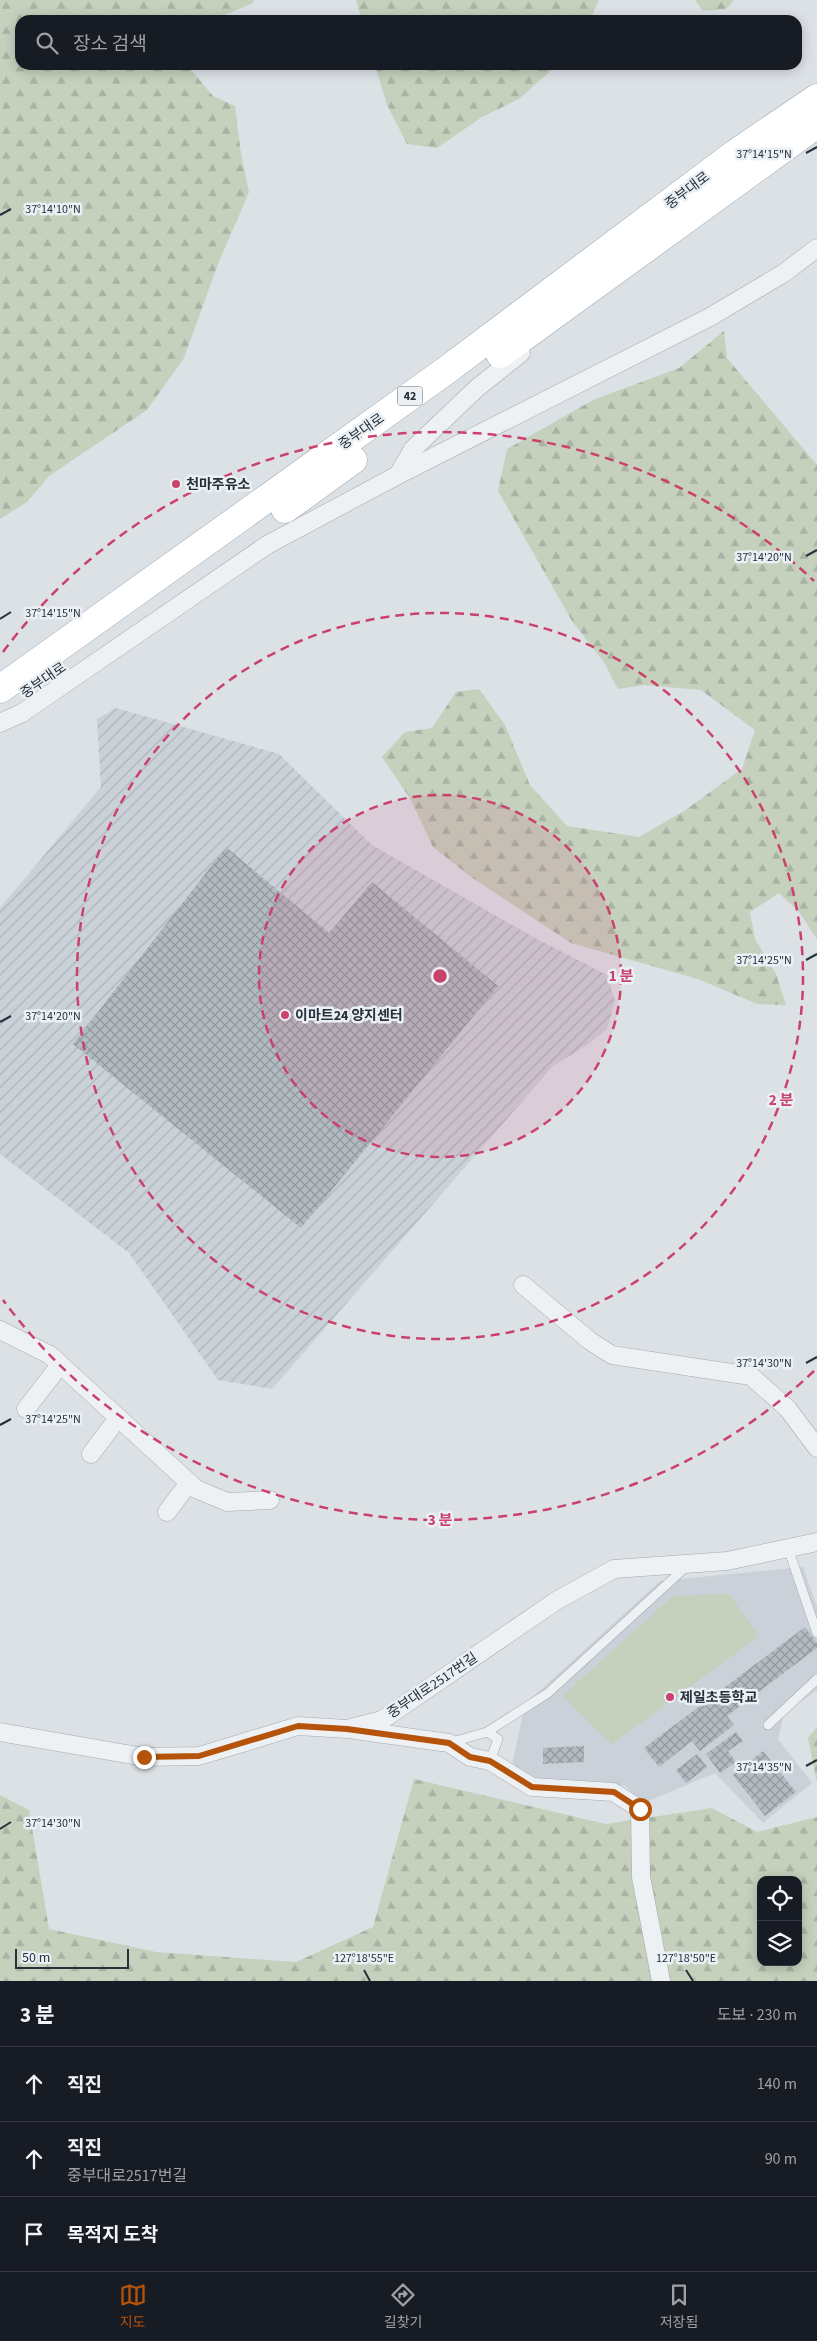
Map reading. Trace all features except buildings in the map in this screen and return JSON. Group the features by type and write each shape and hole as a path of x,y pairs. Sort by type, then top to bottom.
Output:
{"main road":[{"name":"중부대로","path":"0,689 444,372 736,153 817,98"},
{"name":"중부대로","path":"0,711 321,483 817,124"}],"street":[{"path":"0,724 22,713 267,545 398,475 710,317 784,273 817,248"},
{"path":"398,475 413,449 476,388 537,340 563,308"},
{"path":"523,1285 590,1341 612,1355 751,1376 788,1410 817,1448"},
{"path":"0,1330 33,1345 50,1356 155,1450 188,1484 209,1496 227,1502 270,1500"},
{"path":"26,1409 60,1366"},
{"path":"91,1454 118,1418"},
{"path":"167,1512 188,1484"},
{"name":"중부대로2517번길","path":"0,1732 144,1757 199,1756 298,1726 347,1729 382,1720 556,1600 614,1569 727,1561 817,1542"},
{"path":"347,1729 449,1743 470,1757 490,1761 532,1787 614,1792 640,1809 641,1877 661,1981"}],"lane":[{"path":"788,1548 817,1633"},
{"path":"449,1743 487,1732 548,1693 690,1564"},
{"path":"768,1725 817,1679"},
{"path":"487,1732 498,1739 490,1761"}],"shaded area":[{"path":"116,708 279,754 372,845 535,938 607,975 615,1001 607,1029 587,1045 553,1066 272,1389 218,1380 129,1253 0,1154 0,908 101,787 97,719"},
{"name":"제일초등학교","path":"803,1567 817,1607 817,1690 784,1714 778,1739 812,1783 763,1823 715,1773 644,1803 624,1785 557,1787 510,1775 525,1704 660,1581"}],"green space":[{"path":"0,0 254,0 253,3 225,15 15,15 15,70 191,70 213,96 235,106 241,154 249,192 218,264 184,358 147,410 49,476 27,502 0,519"},
{"path":"356,0 599,0 592,15 360,15"},
{"path":"695,0 734,0 726,9 703,11"},
{"path":"376,70 551,70 519,99 482,117 437,148 407,144 387,105"},
{"path":"724,331 727,358 817,465 817,939 799,912 779,893 750,912 755,939 776,974 786,1005 757,1004 698,979 571,943 471,877 433,847 411,800 382,757 405,732 432,728 456,692 479,689 505,725 530,785 567,826 639,837 684,811 742,769 755,730 701,690 644,685 618,689 604,662 572,621 498,491 507,449 593,400 679,368"},
{"path":"729,1594 759,1636 612,1744 562,1696 673,1596"},
{"path":"817,1727 817,1783 808,1738"},
{"path":"414,1779 606,1824 712,1808 757,1832 817,1817 817,1981 0,1981 0,1795 29,1810 49,1929 156,1952 296,1962 373,1927"}],"place":[{"name":"천마주유소","path":"176,484"},
{"name":"이마트24 양지센터","path":"285,1015"},
{"name":"제일초등학교","path":"670,1697"}],"route":[{"path":"144,1757 199,1756 298,1726 347,1729 449,1743 470,1757 490,1761 532,1787 614,1792 640,1809"}]}
